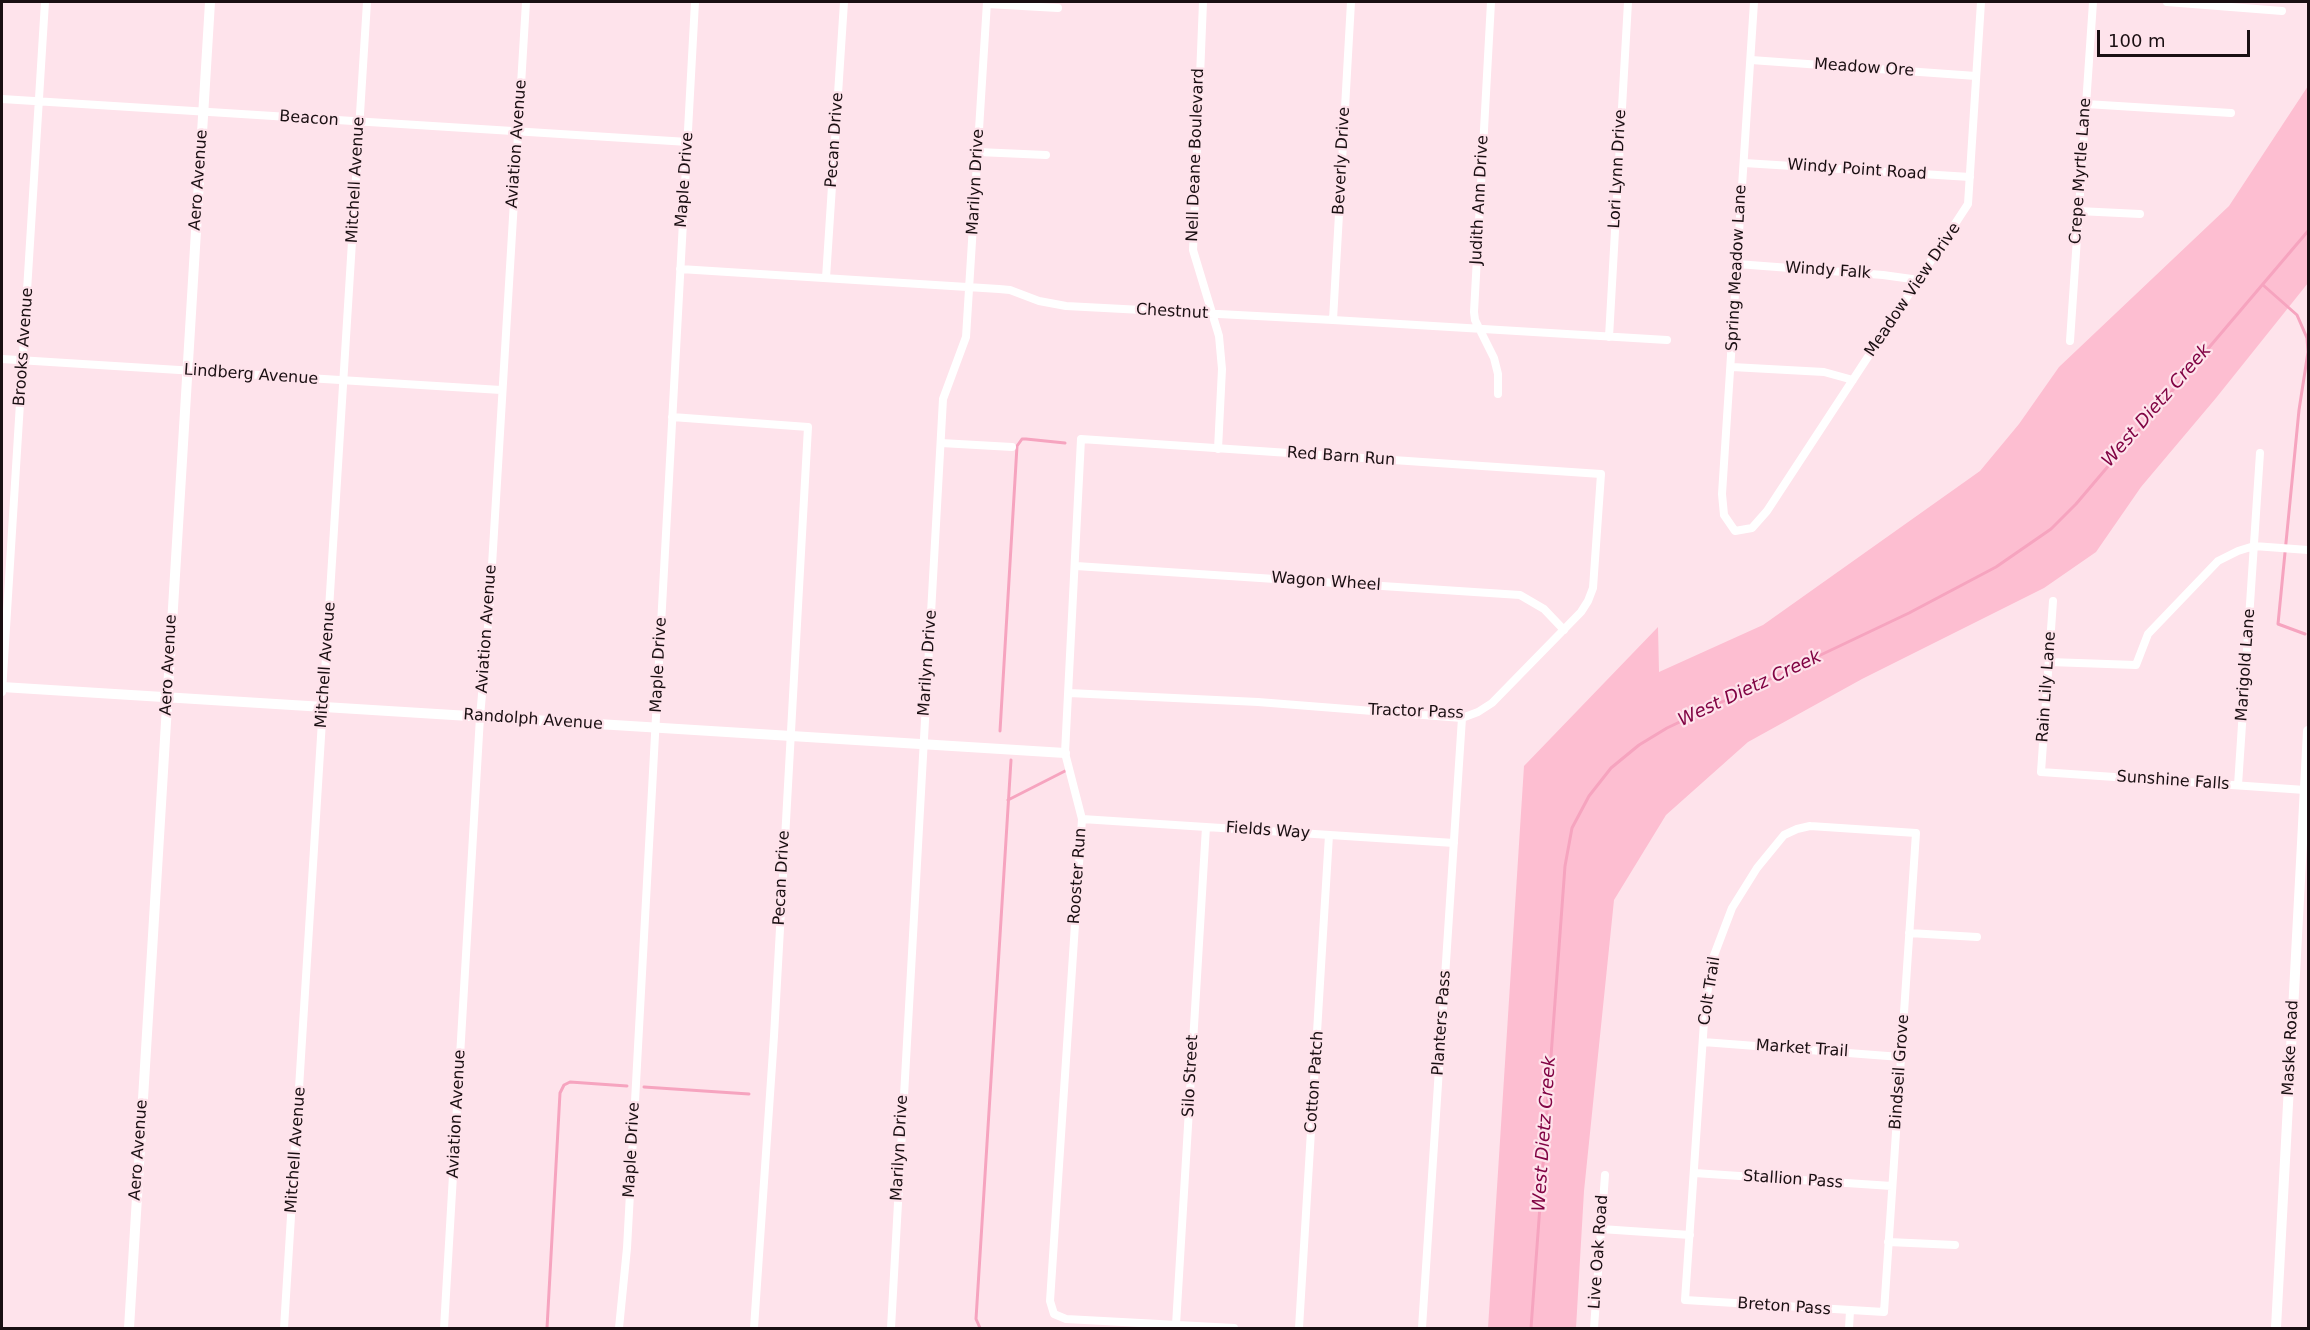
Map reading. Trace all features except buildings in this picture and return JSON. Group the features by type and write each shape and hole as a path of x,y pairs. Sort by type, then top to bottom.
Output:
{"street":[{"name":"Brooks Avenue","path":"2,689 45,2"},
{"name":"Aero Avenue","path":"129,1329 210,2"},
{"name":"Mitchell Avenue","path":"284,1329 367,2"},
{"name":"Aviation Avenue","path":"444,1329 480,717 489,615 526,2"},
{"name":"Maple Drive","path":"619,1329 627,1248 695,2"},
{"name":"Pecan Drive","path":"826,278 844,2"},
{"name":"Nell Deane Boulevard","path":"1203,2 1193,250 1219,336 1222,369 1218,448"},
{"name":"Beverly Drive","path":"1333,320 1351,2"},
{"name":"Judith Ann Drive","path":"1491,2 1474,312 1479,329 1494,358 1498,374 1498,394"},
{"name":"Lori Lynn Drive","path":"1609,337 1628,2"},
{"name":"Spring Meadow Lane","path":"1735,531 1724,515 1722,494 1754,2"},
{"name":"Meadow View Drive","path":"1735,531 1752,528 1767,510 1968,204 1981,2"},
{"name":"Crepe Myrtle Lane","path":"2070,341 2092,2"},
{"path":"2167,2 2282,11"},
{"path":"987,3 1058,8"},
{"name":"Marilyn Drive","path":"891,1329 943,399 966,337 987,3"},
{"name":"Meadow Ore","path":"1751,60 1976,76"},
{"name":"Beacon","path":"2,99 688,142"},
{"path":"2086,104 2231,113"},
{"path":"978,152 1046,155"},
{"name":"Windy Point Road","path":"1744,163 1970,177"},
{"path":"2078,211 2140,214"},
{"name":"Windy Falk","path":"1737,264 1919,280"},
{"name":"Chestnut","path":"680,269 1010,290 1040,301 1066,306 1667,340"},
{"name":"Lindberg Avenue","path":"2,359 501,390"},
{"path":"1732,367 1824,372 1853,380"},
{"name":"Pecan Drive","path":"672,417 808,427 774,1036 754,1329"},
{"name":"Red Barn Run","path":"1081,440 1601,474"},
{"name":"Rooster Run","path":"1081,440 1065,753 1082,819 1050,1301 1054,1314 1066,1319 1176,1325"},
{"path":"941,443 1012,447"},
{"name":"Marigold Lane","path":"2238,785 2260,453"},
{"name":"Tractor Pass","path":"1069,693 1258,702 1462,718 1478,712 1492,703 1581,612 1593,588 1601,474"},
{"path":"2049,662 2136,665 2148,634 2218,561 2254,546 2308,550"},
{"name":"Wagon Wheel","path":"1076,566 1520,595 1544,609 1564,630"},
{"name":"Rain Lily Lane","path":"2041,772 2053,602"},
{"name":"Randolph Avenue","path":"2,689 1065,753"},
{"name":"Planters Pass","path":"1422,1329 1462,718"},
{"name":"Maske Road","path":"2276,1329 2308,731"},
{"name":"Sunshine Falls","path":"2041,772 2305,790"},
{"name":"Fields Way","path":"1082,819 1454,843"},
{"name":"Colt Trail","path":"1685,1300 1708,983 1722,932 1745,885 1778,842 1790,831 1810,826 1916,833"},
{"name":"Silo Street","path":"1176,1325 1206,827"},
{"name":"Bindseil Grove","path":"1884,1312 1916,833"},
{"name":"Cotton Patch","path":"1299,1329 1329,835"},
{"path":"1909,933 1977,937"},
{"name":"Market Trail","path":"1702,1042 1901,1057"},
{"name":"Stallion Pass","path":"1694,1173 1892,1186"},
{"name":"Live Oak Road","path":"1594,1329 1605,1175"},
{"path":"1601,1229 1689,1235"},
{"path":"1888,1242 1955,1245"},
{"name":"Breton Pass","path":"1685,1300 1884,1312"},
{"path":"1849,1329 1850,1311"},
{"path":"1176,1325 1234,1329"}],"shaded area":[{"path":"2308,86 2308,283 2141,487 2096,552 2044,588 1862,679 1748,742 1666,815 1614,900 1584,1191 1576,1328 1488,1328 1524,766 1658,627 1659,672 1763,625 1980,471 2019,424 2059,367 2229,206"}],"waterway":[{"name":"West Dietz Creek","path":"1531,1328 1565,866 1572,828 1589,796 1611,768 1639,745 1667,728 1909,613 1996,567 2051,529 2076,504 2308,231"},
{"path":"2263,285 2297,315 2307,338 2308,352 2299,410 2278,624 2305,634"},
{"path":"1000,731 1017,446 1022,439 1065,443"},
{"path":"980,1328 976,1319 1011,760"},
{"path":"1008,800 1065,771"},
{"path":"547,1328 560,1093 564,1085 570,1082 627,1086"},
{"path":"644,1087 749,1094"}]}
